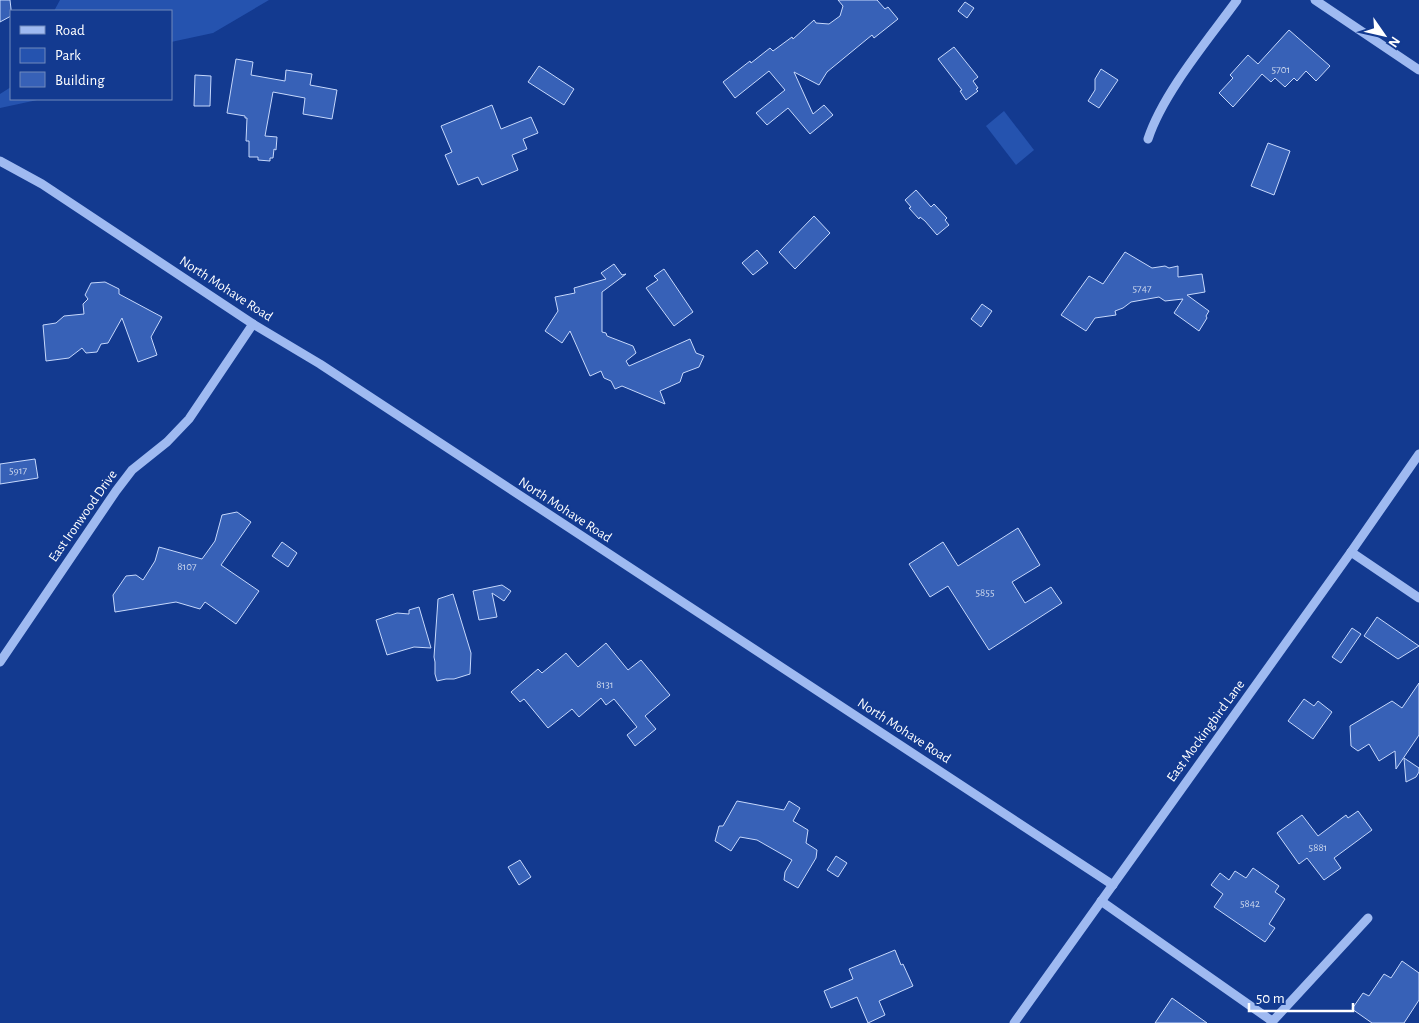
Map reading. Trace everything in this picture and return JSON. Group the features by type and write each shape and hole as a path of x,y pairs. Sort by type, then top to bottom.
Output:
{"street":[{"path":"1148,139 1158,116 1179,80 1237,0"},
{"path":"1314,0 1419,70"},
{"name":"North Mohave Road","path":"0,161 58,194 253,324 320,364 1113,885"},
{"name":"East Ironwood Drive","path":"0,662 116,490 132,470 167,442 189,419 253,324"},
{"name":"East Mockingbird Lane","path":"1014,1023 1419,454"},
{"path":"1351,552 1419,598"},
{"path":"1101,901 1272,1022 1368,918"}],"green space":[{"path":"60,0 269,0 213,33 172,42 172,10 55,10"},
{"path":"10,88 10,100 37,100 0,108 0,94"},
{"path":"1004,111 1034,150 1016,165 986,126"}],"building":[{"path":"0,0 10,0 10,17 0,22"},
{"path":"838,0 877,0 885,9 888,7 898,19 874,38 872,35 827,72 819,85 794,72 813,114 824,105 833,115 810,134 788,108 767,125 756,113 785,90 769,71 735,98 723,82 770,48 773,51 792,37 793,39 814,20 816,23 829,24 840,16 843,6"},
{"path":"965,2 974,8 967,18 958,11"},
{"path":"1289,30 1330,66 1316,81 1306,71 1297,81 1294,78 1285,87 1275,78 1271,82 1262,74 1233,107 1219,93 1233,78 1230,75 1248,55 1258,64"},
{"path":"954,47 978,77 973,81 978,91 966,100 960,91 962,90 938,59"},
{"path":"236,59 253,62 251,75 285,81 286,70 312,74 310,85 337,90 332,119 303,114 305,98 273,92 265,136 277,137 276,150 274,149 273,158 270,158 270,161 258,160 258,157 249,157 249,141 246,141 247,118 227,113"},
{"path":"539,66 574,89 564,105 528,82"},
{"path":"1101,69 1118,80 1099,108 1088,101 1095,90 1095,79"},
{"path":"195,75 211,76 210,106 194,106"},
{"path":"492,105 501,129 531,117 538,133 523,139 527,149 512,155 518,170 482,185 478,177 458,185 445,155 452,152 441,126"},
{"path":"1268,143 1290,151 1274,195 1251,186"},
{"path":"916,190 931,207 934,204 947,218 945,220 949,225 937,235 925,221 920,217 919,219 909,208 911,207 905,200"},
{"path":"814,216 830,233 795,269 779,252"},
{"path":"757,250 768,263 753,275 742,263"},
{"path":"1125,252 1152,268 1178,266 1178,277 1202,274 1205,292 1187,295 1209,311 1199,331 1174,313 1183,299 1165,301 1159,297 1131,302 1115,311 1116,315 1095,318 1086,331 1061,315 1089,276 1103,284"},
{"path":"614,264 622,275 626,274 602,292 602,332 606,333 607,336 633,346 636,353 626,361 629,366 690,339 696,353 704,356 699,367 683,373 680,382 660,391 665,404 622,386 615,389 611,381 604,378 601,371 590,376 570,331 562,343 545,331 558,311 555,297 575,293 574,288 606,279 601,273"},
{"path":"664,269 693,312 674,326 646,288 658,280 654,276"},
{"path":"105,282 119,289 119,294 162,317 151,337 157,355 138,362 122,318 108,343 101,344 97,352 86,353 82,348 69,358 46,361 43,325 56,323 64,316 84,314 83,304 88,299 85,295 91,283"},
{"path":"982,304 992,311 981,327 971,319"},
{"path":"35,459 38,478 0,484 0,464"},
{"path":"237,512 251,522 221,565 259,591 236,624 205,602 200,609 176,602 115,612 113,595 126,576 136,575 143,580 155,561 159,547 202,559 215,541 222,515"},
{"path":"1018,528 1040,565 1012,582 1025,603 1051,587 1062,603 989,650 948,586 930,597 909,564 943,542 958,566"},
{"path":"282,542 297,553 288,567 272,556"},
{"path":"502,585 511,591 504,601 492,593 497,617 479,620 473,591"},
{"path":"453,594 471,653 470,674 454,679 437,681 434,657 438,599"},
{"path":"419,607 431,648 414,647 387,655 376,620 397,613 409,614 409,610"},
{"path":"1377,617 1419,646 1398,659 1364,636"},
{"path":"1352,628 1361,634 1341,663 1332,657"},
{"path":"606,643 628,670 641,660 670,695 645,716 656,729 635,746 627,735 637,727 614,699 606,705 601,698 579,717 572,709 548,728 524,699 520,702 511,692 538,669 542,673 566,653 578,667"},
{"path":"1419,683 1419,735 1396,769 1395,751 1379,761 1369,744 1358,751 1351,746 1350,726 1392,701 1402,708"},
{"path":"1304,699 1314,706 1318,701 1332,712 1313,739 1288,721"},
{"path":"1404,758 1419,768 1416,777 1406,782"},
{"path":"737,801 784,810 789,801 800,808 793,821 808,830 806,843 817,850 816,858 798,888 784,880 785,872 792,860 757,840 740,837 731,851 715,841 719,826 723,826"},
{"path":"1358,811 1372,830 1334,858 1341,868 1324,880 1307,858 1299,864 1277,833 1302,815 1318,836 1346,815 1348,818"},
{"path":"836,856 847,863 838,877 827,870"},
{"path":"520,860 531,877 519,885 508,867"},
{"path":"1253,868 1279,886 1275,892 1285,899 1269,924 1275,928 1265,942 1214,907 1223,894 1211,885 1220,873 1229,880 1235,871 1246,878"},
{"path":"895,950 913,986 879,1001 885,1015 868,1023 857,997 831,1008 824,991 853,979 849,969"},
{"path":"1402,961 1419,973 1419,1000 1404,1023 1372,1023 1352,1009 1363,993 1369,996 1384,974 1391,978"},
{"path":"1172,998 1207,1023 1155,1023"}]}
